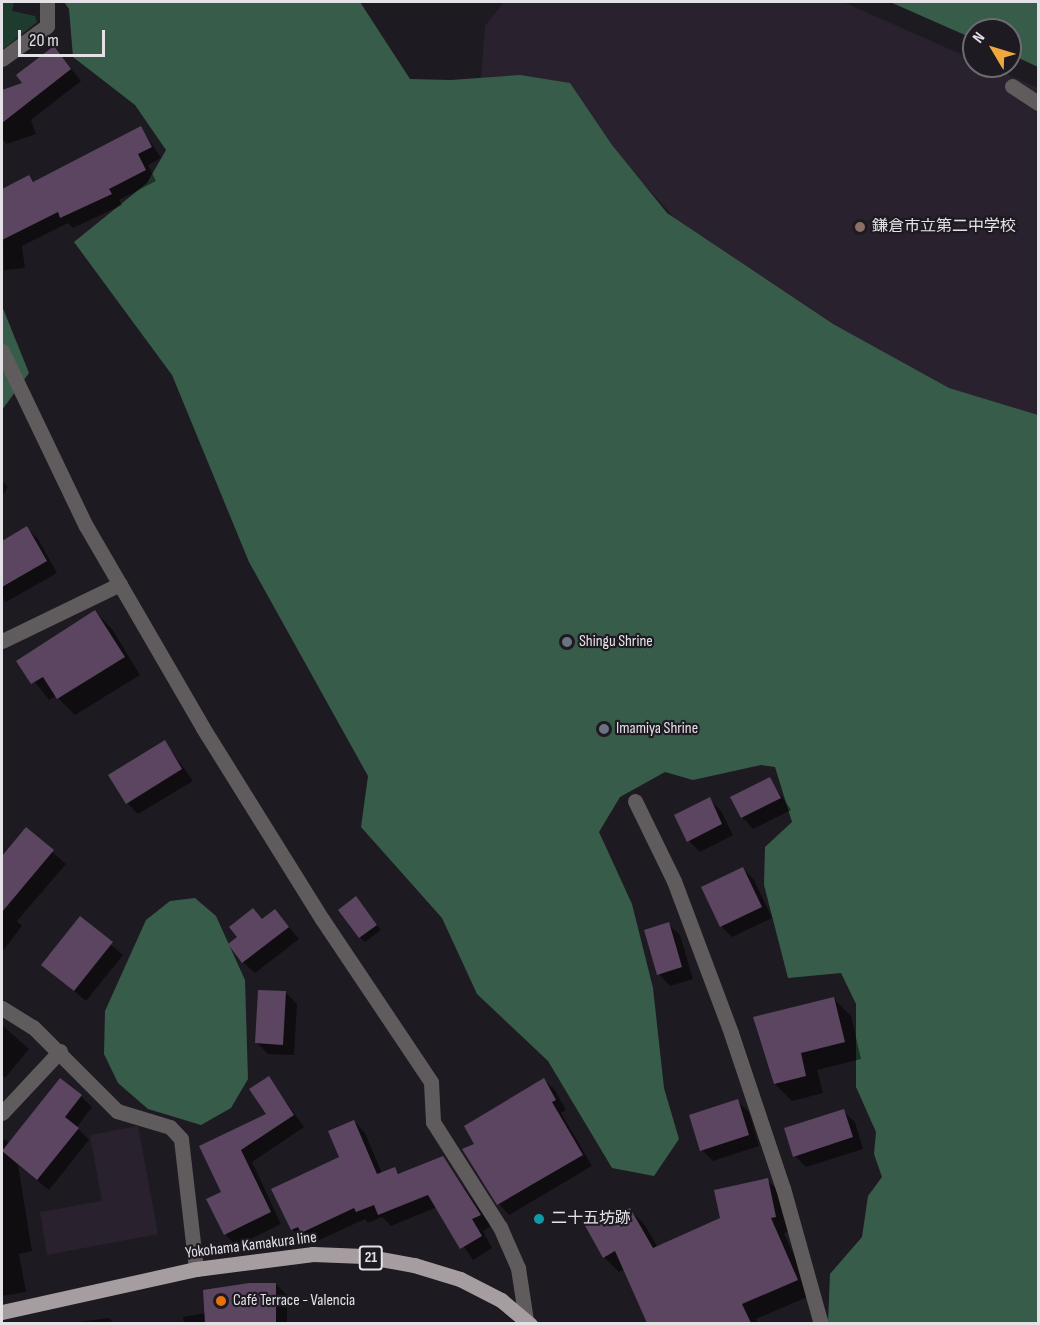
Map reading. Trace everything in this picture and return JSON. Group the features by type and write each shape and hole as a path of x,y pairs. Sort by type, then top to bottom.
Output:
{"main road":[{"name":"Yokohama Kamakura line","path":"2,1312 196,1269 313,1254 364,1256 414,1265 460,1280 501,1300 528,1322"}],"street":[{"path":"2,59 47,26 47,2"},
{"path":"1012,86 1038,103"},
{"path":"2,351 86,526 120,584 315,909 431,1082 433,1122 500,1227 518,1268 528,1322"},
{"path":"2,641 120,584"},
{"path":"635,801 674,880 731,1033 783,1188 821,1323"},
{"path":"2,1008 33,1027 60,1051 117,1111 170,1127 181,1139 196,1269"},
{"path":"2,1113 60,1051"}],"shaded area":[{"name":"鎌倉市立第二中学校","path":"504,2 843,2 962,55 962,78 1016,78 1038,88 1038,427 995,426 720,268 645,185 480,91 485,26"},
{"path":"138,1126 158,1234 47,1255 40,1212 102,1201 90,1135"}],"green space":[{"path":"2,2 14,2 12,11 35,16 37,22 2,50"},
{"path":"64,2 360,2 410,79 451,80 520,75 570,83 612,145 667,213 833,324 949,388 1038,415 1038,1323 828,1323 830,1274 862,1237 868,1196 882,1177 874,1154 876,1132 856,1087 856,1004 841,973 788,978 764,885 765,847 792,822 775,767 761,765 693,780 665,772 620,797 599,832 632,904 653,988 664,1088 679,1139 654,1176 612,1168 548,1061 477,994 442,918 361,827 368,776 249,562 172,375 74,242 147,183 166,150 135,105 73,57 69,9"},
{"path":"890,2 1038,2 1038,67 1022,60 1022,18 962,18 962,34"},
{"path":"2,306 29,373 2,410"},
{"path":"195,898 216,916 245,980 248,1079 231,1108 201,1125 148,1109 118,1083 104,1054 105,1011 146,920 170,901"}],"building":[{"path":"54,46 71,69 2,123 2,90 22,83 16,75"},
{"path":"141,126 152,147 138,154 146,170 109,189 112,194 60,218 58,212 2,240 2,189 29,175 33,182"},
{"path":"27,526 47,561 2,587 2,541"},
{"path":"95,610 125,657 57,699 43,677 31,684 16,661"},
{"path":"165,740 182,769 126,804 108,775"},
{"path":"770,777 781,798 741,818 730,797"},
{"path":"710,797 722,824 687,842 674,815"},
{"path":"26,827 54,850 2,912 2,856"},
{"path":"743,867 762,907 720,927 701,887"},
{"path":"356,896 377,925 359,938 338,910"},
{"path":"253,908 262,919 275,909 289,927 242,963 228,944 237,937 229,927"},
{"path":"80,916 113,942 74,991 41,965"},
{"path":"669,922 682,967 657,975 644,930"},
{"path":"258,990 286,991 283,1045 255,1043"},
{"path":"834,997 845,1042 801,1053 806,1076 774,1084 753,1017"},
{"path":"269,1076 294,1115 241,1150 271,1212 224,1235 206,1199 221,1192 199,1146 266,1114 249,1089"},
{"path":"60,1078 82,1095 65,1117 79,1128 37,1180 2,1151"},
{"path":"544,1078 556,1100 552,1102 583,1155 497,1205 462,1149 474,1144 464,1126"},
{"path":"738,1099 749,1135 700,1151 689,1115"},
{"path":"844,1109 853,1137 793,1157 784,1128"},
{"path":"354,1120 377,1174 395,1167 398,1174 443,1156 481,1215 472,1219 482,1236 460,1249 428,1195 378,1215 374,1205 356,1212 354,1208 301,1233 298,1227 291,1230 271,1189 339,1157 328,1131"},
{"path":"768,1178 776,1217 771,1218 798,1280 742,1304 751,1323 647,1323 615,1251 603,1258 583,1222 630,1208 653,1248 720,1218 714,1190"},
{"path":"249,1283 276,1283 276,1323 205,1323 203,1290"}],"place":[{"name":"鎌倉市立第二中学校","path":"860,227"},
{"name":"Shingu Shrine","path":"567,642"},
{"name":"Imamiya Shrine","path":"604,729"},
{"name":"二十五坊跡","path":"539,1219"},
{"name":"Café Terrace - Valencia","path":"221,1301"}]}
